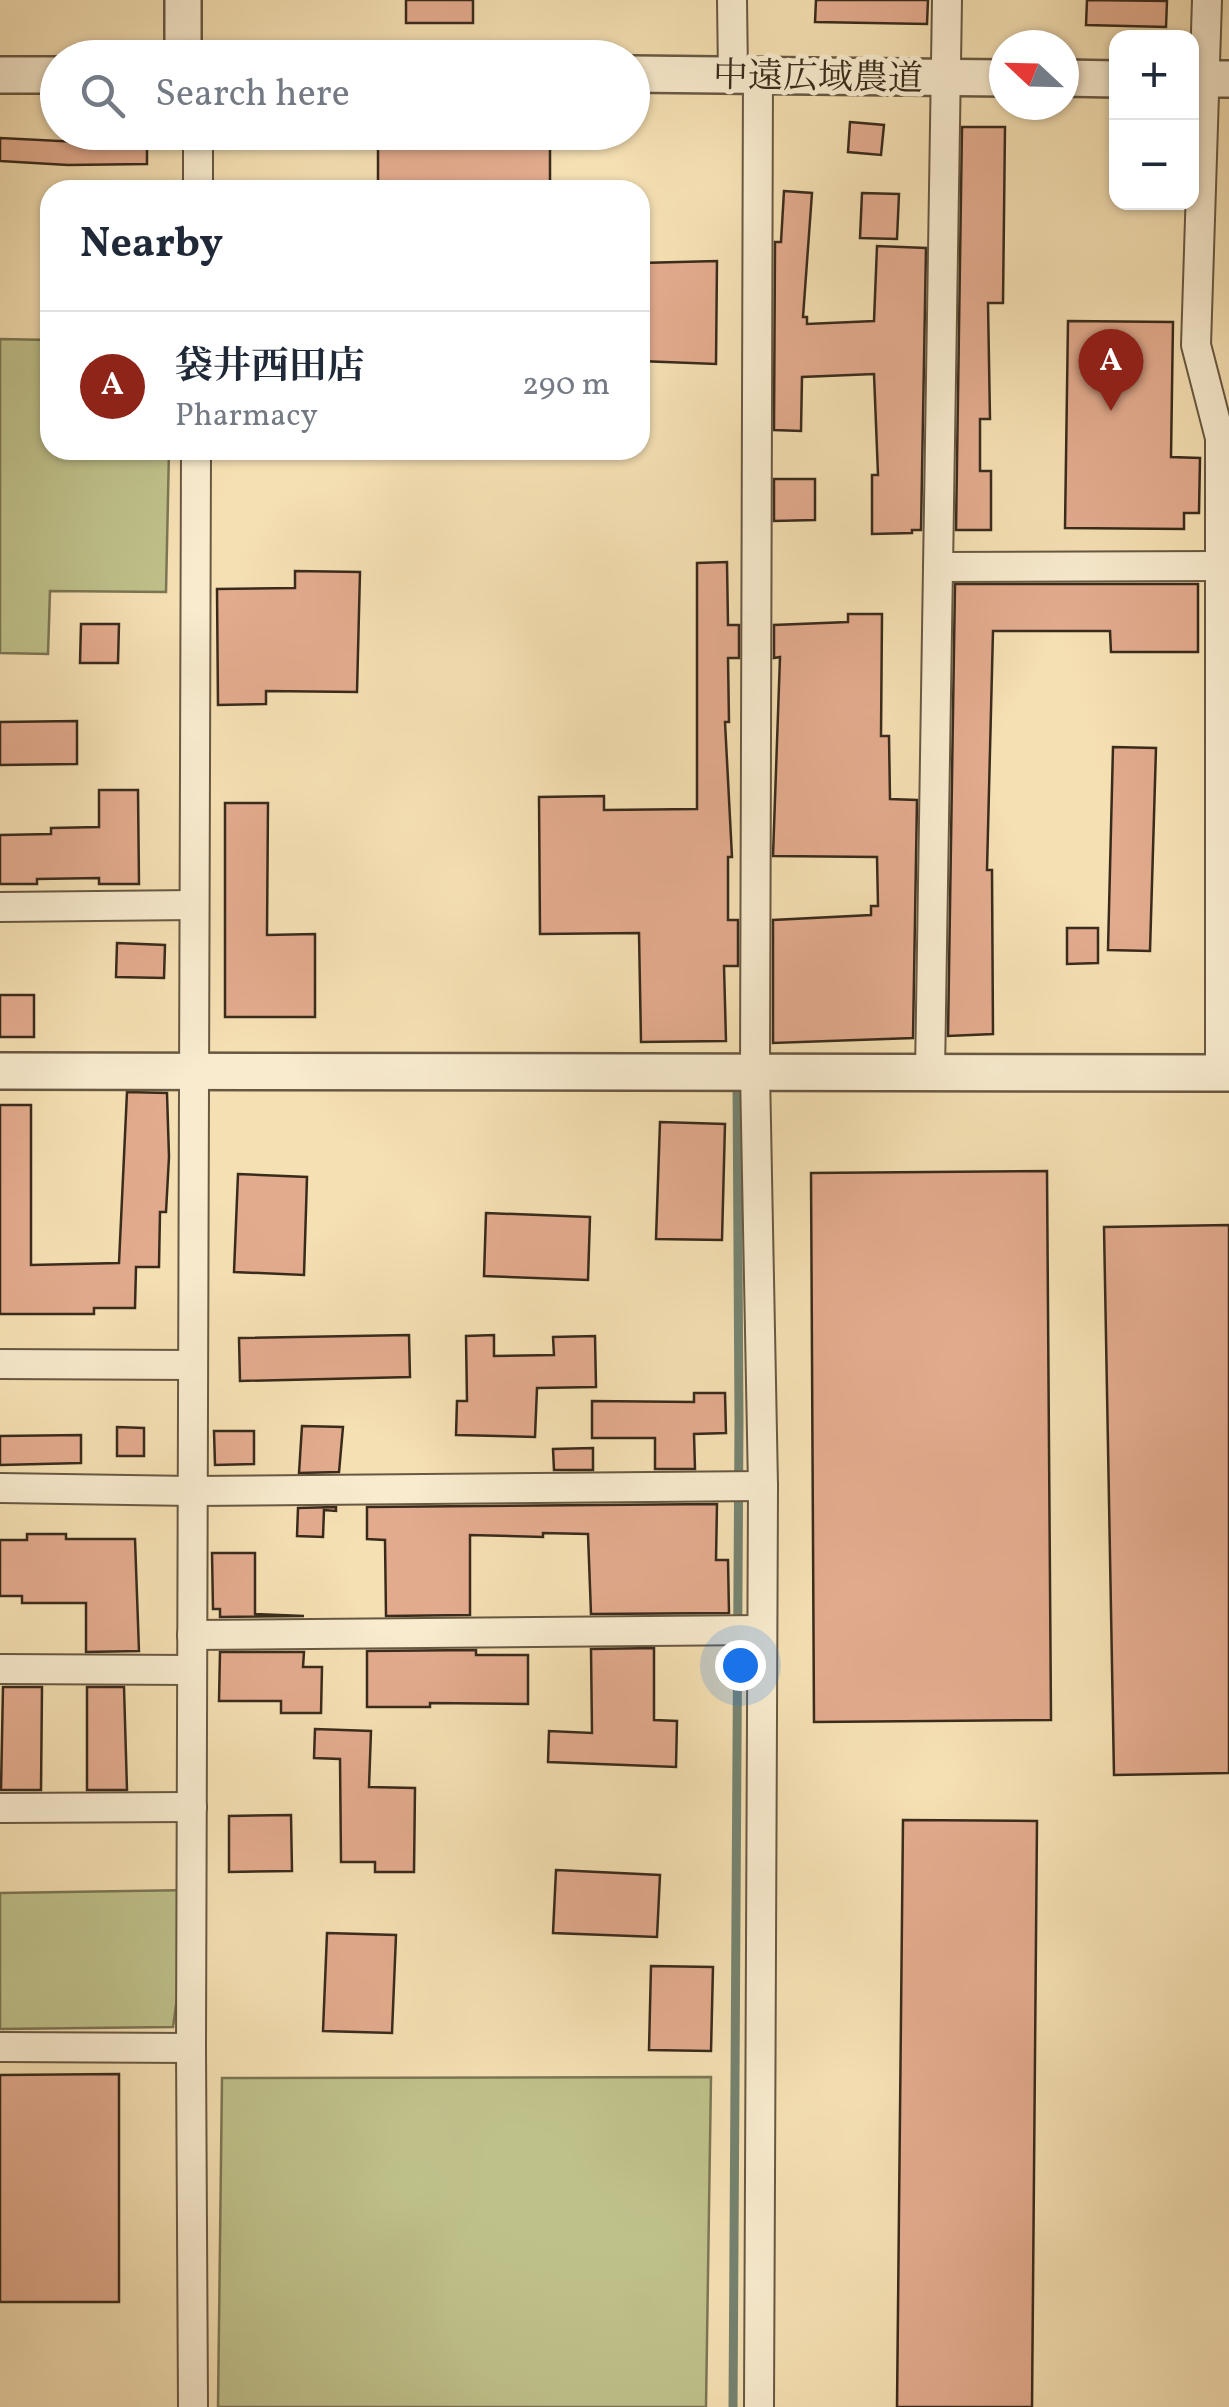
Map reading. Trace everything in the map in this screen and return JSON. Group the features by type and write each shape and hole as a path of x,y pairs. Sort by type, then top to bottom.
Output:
{"street":[{"path":"183,0 183,40"},
{"path":"732,0 745,74 758,1487 755,1630 759,2407"},
{"path":"930,1073 947,0"},
{"path":"0,1072 1224,1073 1220,438 1196,344 1207,0"},
{"name":"中遠広域農道","path":"650,74 989,78"},
{"path":"0,75 40,75"},
{"path":"1079,78 1109,78"},
{"path":"198,150 198,180"},
{"path":"194,2407 191,2048 196,460"},
{"path":"938,566 1220,566"},
{"path":"0,908 194,904"},
{"path":"0,1364 193,1365"},
{"path":"0,1488 192,1491 758,1487"},
{"path":"192,1635 755,1630"},
{"path":"0,1669 192,1670"},
{"path":"0,1808 192,1807"},
{"path":"0,2047 191,2048"}],"green space":[{"path":"0,339 40,340 40,460 169,460 166,592 50,591 48,654 0,653"},
{"path":"192,1890 173,2027 0,2029 0,1893"},
{"path":"711,2077 706,2407 218,2407 222,2078"}],"building":[{"path":"406,0 473,0 473,23 406,23"},
{"path":"816,0 928,0 927,24 815,22"},
{"path":"1087,0 1167,1 1166,27 1086,25"},
{"path":"850,122 884,125 881,155 848,152"},
{"path":"962,127 1005,127 1003,303 988,303 990,419 980,419 980,471 991,471 991,530 956,530"},
{"path":"0,138 40,140 40,150 147,150 147,164 0,161"},
{"path":"378,150 550,150 550,180 378,180"},
{"path":"784,191 812,193 803,317 807,317 807,324 874,321 877,246 926,248 921,530 872,534 872,475 878,475 874,374 802,377 801,431 774,430 775,242 781,242"},
{"path":"862,193 899,194 897,239 860,238"},
{"path":"717,261 716,364 650,361 650,263"},
{"path":"1068,321 1173,322 1171,457 1200,458 1199,513 1184,513 1184,529 1065,528"},
{"path":"774,479 815,479 815,520 774,521"},
{"path":"727,562 728,625 739,625 739,658 728,658 729,722 725,722 732,857 728,857 728,920 738,920 738,966 724,966 726,1041 641,1042 639,933 540,934 539,797 604,796 604,810 697,809 697,563"},
{"path":"295,571 360,572 357,692 266,691 266,704 218,705 217,589 295,588"},
{"path":"955,584 1198,584 1198,652 1111,652 1110,631 993,631 987,870 992,870 993,1034 948,1036"},
{"path":"848,614 882,614 881,736 889,736 890,799 917,800 913,1038 773,1043 773,920 871,915 871,906 878,906 877,857 773,856 780,657 774,658 774,625 848,622"},
{"path":"81,624 119,624 118,663 80,663"},
{"path":"77,721 77,764 0,765 0,722"},
{"path":"1113,747 1156,748 1150,951 1108,950"},
{"path":"99,790 138,790 139,884 99,884 99,878 0,884 0,835 51,834 51,828 99,827"},
{"path":"225,803 268,803 267,935 315,934 315,1017 225,1017"},
{"path":"1067,928 1098,928 1098,963 1067,964"},
{"path":"117,943 165,945 164,978 116,977"},
{"path":"0,995 34,995 34,1037 0,1037"},
{"path":"127,1092 167,1093 169,1157 166,1212 160,1212 159,1267 136,1267 135,1308 94,1308 94,1314 0,1314 0,1105 31,1105 31,1265 119,1263"},
{"path":"660,1122 725,1124 722,1240 656,1239"},
{"path":"1047,1171 1051,1720 814,1722 811,1173"},
{"path":"238,1174 307,1177 304,1275 234,1272"},
{"path":"486,1213 590,1217 588,1280 484,1276"},
{"path":"1229,1225 1229,1773 1114,1775 1104,1227"},
{"path":"409,1335 410,1377 240,1381 239,1338"},
{"path":"494,1335 494,1356 554,1355 553,1337 595,1336 596,1387 537,1388 535,1437 456,1435 457,1401 467,1401 466,1336"},
{"path":"694,1393 725,1393 726,1433 694,1434 695,1469 655,1469 655,1438 592,1438 592,1401 694,1402"},
{"path":"302,1426 343,1427 339,1472 299,1473"},
{"path":"117,1427 144,1428 144,1456 117,1456"},
{"path":"214,1431 254,1431 254,1464 215,1465"},
{"path":"81,1435 81,1463 0,1465 0,1436"},
{"path":"593,1448 593,1470 554,1470 553,1449"},
{"path":"717,1504 716,1560 728,1560 729,1613 591,1614 588,1534 543,1533 543,1537 470,1535 470,1615 386,1616 385,1540 367,1539 367,1507"},
{"path":"336,1507 336,1511 324,1510 323,1537 297,1536 298,1508"},
{"path":"27,1534 66,1534 66,1539 135,1539 139,1651 86,1652 86,1603 22,1603 22,1596 0,1596 0,1540 27,1540"},
{"path":"212,1553 255,1553 255,1614 304,1616 220,1617 220,1609 213,1609"},
{"path":"654,1648 654,1720 677,1721 676,1767 548,1762 549,1731 592,1733 591,1649"},
{"path":"476,1650 476,1655 528,1655 528,1704 367,1707 367,1651"},
{"path":"220,1652 304,1652 303,1667 322,1667 321,1713 281,1713 281,1701 219,1701"},
{"path":"3,1687 42,1687 41,1790 1,1790"},
{"path":"87,1687 124,1687 127,1790 87,1790"},
{"path":"315,1729 371,1731 369,1787 415,1788 414,1872 375,1872 375,1862 341,1862 340,1759 314,1758"},
{"path":"291,1815 292,1871 229,1872 229,1816"},
{"path":"903,1820 1037,1821 1032,2407 897,2407"},
{"path":"556,1870 660,1875 657,1937 553,1933"},
{"path":"327,1933 396,1935 392,2033 323,2031"},
{"path":"651,1966 713,1967 711,2051 649,2050"},
{"path":"119,2074 119,2302 0,2302 0,2075"}],"waterway":[{"path":"733,2407 739,1421 737,1080"}],"place":[{"name":"袋井西田店","path":"1111,411"}]}
